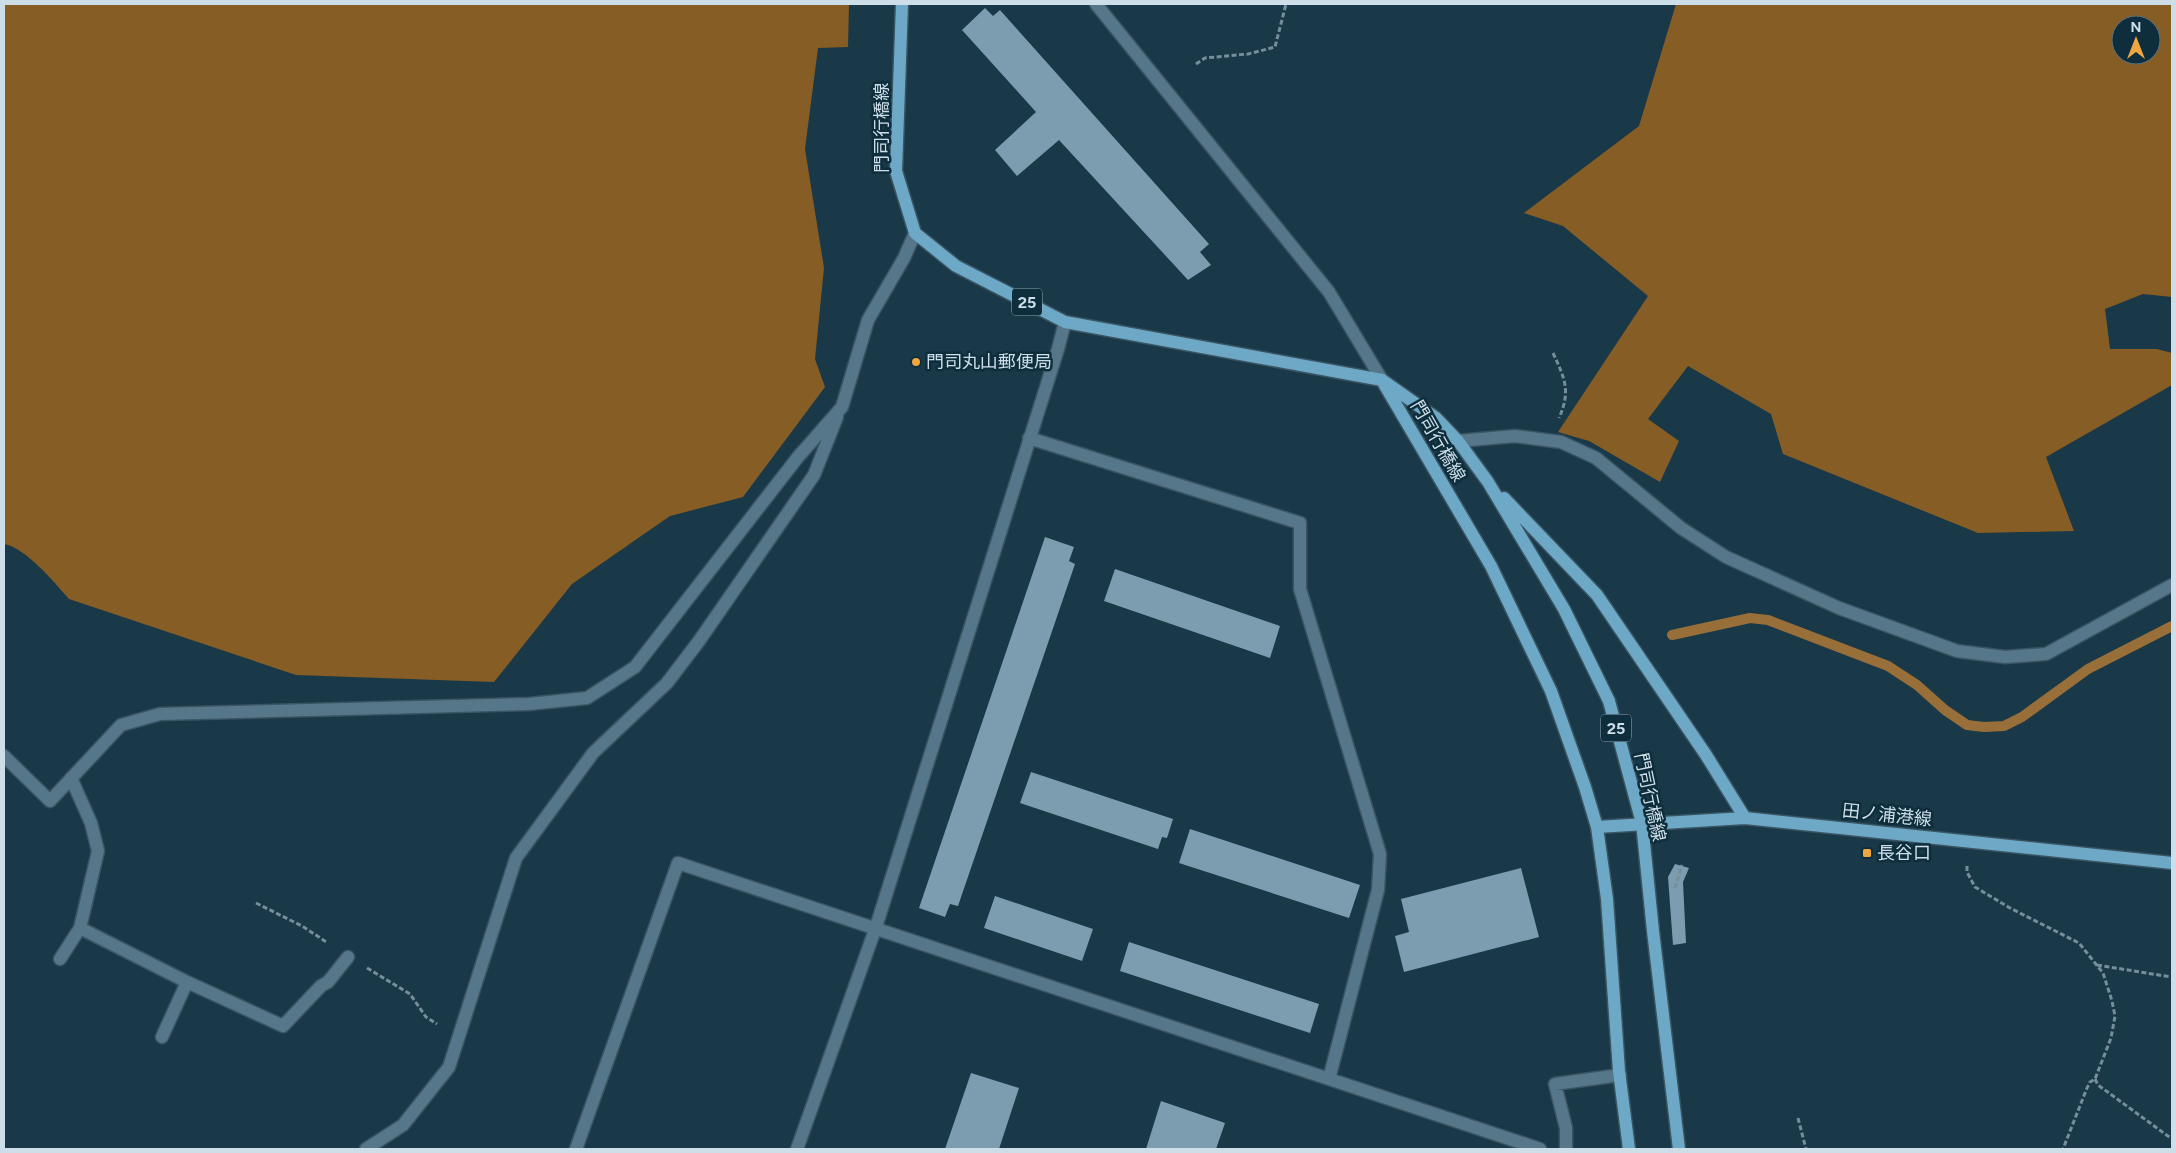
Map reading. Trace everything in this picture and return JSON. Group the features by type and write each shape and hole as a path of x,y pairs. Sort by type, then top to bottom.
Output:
{"main road":[{"name":"門司行橋線","path":"902,4 896,171 915,233 956,266 1065,322 1382,380 1436,418 1458,442 1488,482 1564,609 1609,701 1642,823 1652,931 1679,1149"},
{"name":"門司行橋線","path":"1382,380 1491,566 1551,691 1585,787 1597,826 1608,899 1620,1075 1629,1149"},
{"path":"1488,482 1597,595 1706,755 1744,818"},
{"name":"田ノ浦港線","path":"1597,826 1744,818 2172,862"}],"street":[{"path":"1096,4 1329,292 1382,380"},
{"path":"366,1149 404,1126 450,1068 516,858 594,753 667,683 699,641 814,475 842,407 868,320 904,258 915,233"},
{"path":"797,1149 876,927 1065,322"},
{"path":"4,756 50,801 122,725 160,714 529,704 587,698 635,667 798,457 842,407"},
{"path":"1458,442 1515,436 1561,442 1596,458 1681,528 1726,557 1839,608 1957,651 2005,657 2046,654 2172,585"},
{"path":"1029,438 1300,523 1300,589 1380,854 1378,890 1329,1079"},
{"path":"60,959 80,928 98,851 91,823 71,778"},
{"path":"576,1149 678,863 876,927 1540,1149"},
{"path":"80,928 187,982 283,1026 321,986 328,982 348,957"},
{"path":"162,1036 187,982"},
{"path":"1566,1149 1566,1128 1555,1084 1620,1075"}],"path":[{"path":"1196,64 1205,58 1248,54 1275,47 1286,4"},
{"path":"1549,440 1565,403 1566,387 1553,353"},
{"path":"1967,863 1967,872 1975,887 2010,908 2079,943 2096,964 2103,974 2112,1000 2115,1016 2111,1038 2096,1079 2098,1085 2172,1139"},
{"path":"1675,894 1675,885 1682,865"},
{"path":"2096,964 2171,977"},
{"path":"2064,1149 2087,1088 2090,1082 2096,1079"},
{"path":"1798,1118 1806,1149"}],"shaded area":[{"path":"4,4 849,4 848,47 818,48 805,149 824,268 815,359 825,387 743,497 670,516 572,584 494,682 296,675 69,599 48,575 30,559 21,552 4,544"},
{"path":"1676,4 2172,4 2172,297 2143,294 2105,309 2110,349 2157,349 2172,353 2172,385 2046,457 2074,531 1978,533 1783,454 1771,414 1688,366 1648,419 1679,441 1660,482 1589,441 1558,432 1648,296 1563,226 1524,213 1639,126"}],"building":[{"path":"985,8 993,16 1000,10 1209,244 1200,252 1211,265 1188,280 1059,140 1017,176 995,150 1036,112 962,30"},
{"path":"1045,537 1074,547 1069,561 1075,564 958,906 950,904 945,917 919,908"},
{"path":"1115,569 1280,626 1270,658 1104,601"},
{"path":"1031,772 1173,819 1167,838 1162,837 1158,849 1020,803"},
{"path":"1190,829 1360,885 1349,918 1179,863"},
{"path":"1675,864 1689,868 1683,882 1686,943 1673,945 1668,877"},
{"path":"1521,868 1539,937 1404,972 1395,936 1409,932 1401,899"},
{"path":"995,896 1093,929 1082,961 984,928"},
{"path":"1129,942 1319,1004 1310,1033 1120,971"},
{"path":"971,1073 1019,1088 999,1149 945,1149"},
{"path":"1161,1101 1225,1123 1216,1149 1146,1149"}],"waterway":[{"path":"1672,635 1750,618 1768,620 1888,666 1917,685 1945,710 1967,725 1984,727 2004,726 2022,717 2088,669 2172,626"}],"place":[{"name":"門司丸山郵便局","path":"916,362"},
{"name":"長谷口","path":"1867,853"}]}
